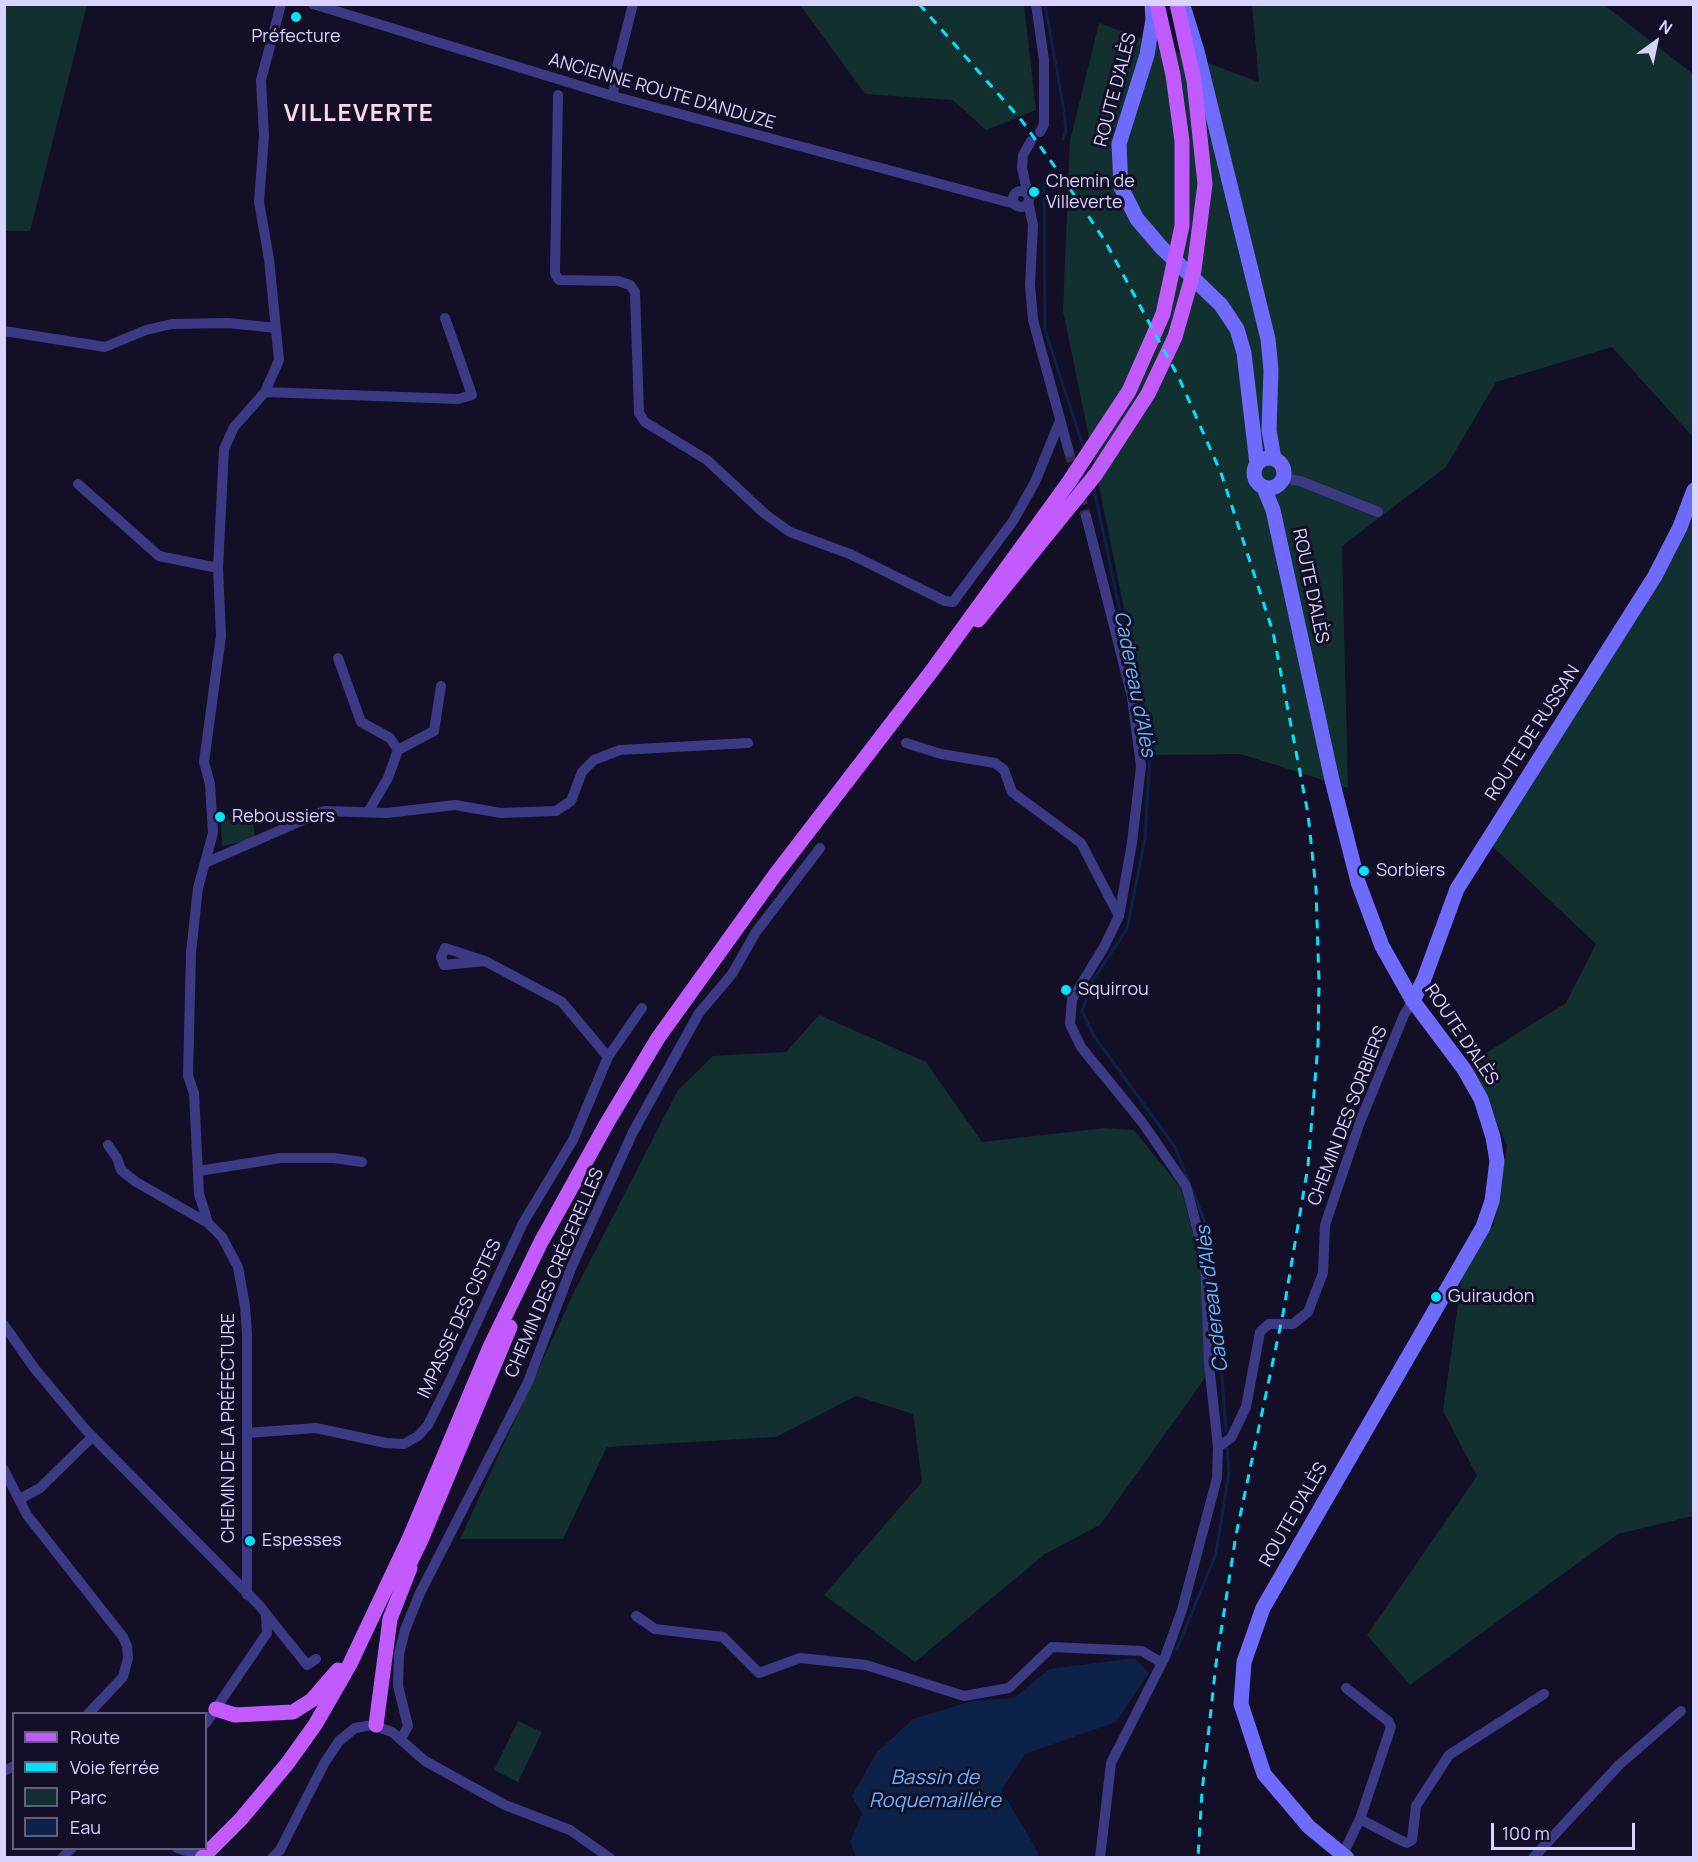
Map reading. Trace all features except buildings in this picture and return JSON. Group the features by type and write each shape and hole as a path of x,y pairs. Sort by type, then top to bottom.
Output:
{"main road":[{"name":"ROUTE D'ALÈS","path":"1152,4 1153,19 1147,56 1119,144 1121,187 1137,219 1161,247 1221,305 1237,329 1244,353 1257,464 1254,478 1274,484 1273,510 1332,780 1358,882 1382,946 1413,1001 1464,1069 1481,1099 1497,1161 1492,1201 1483,1227 1263,1608 1244,1662 1241,1704 1264,1774 1310,1827 1345,1856"},
{"path":"207,1845 262,1796 315,1725 375,1616 490,1347 542,1242 607,1123 658,1038 775,875 934,668 1069,482 1129,391 1152,344 1163,314 1177,261 1184,195 1182,149 1173,75 1157,4"},
{"path":"934,668 980,618 1096,474 1128,426 1163,364 1175,337 1192,276 1203,207 1203,157 1194,81 1177,4"},
{"path":"1182,4 1197,51 1268,339 1271,370 1269,430 1274,459 1281,465 1274,484"},
{"path":"1257,464 1265,459 1274,459"},
{"name":"ROUTE DE RUSSAN","path":"1413,1001 1424,980 1457,889 1658,571 1680,527 1694,489"},
{"path":"376,1725 390,1619 554,1222"},
{"path":"214,1857 268,1800 325,1723 357,1668 421,1540"},
{"path":"216,1709 235,1715 286,1714 303,1707 327,1685 375,1616"}],"street":[{"name":"CHEMIN DE LA PRÉFECTURE","path":"247,1595 247,1334 238,1267 222,1237 208,1223 199,1194 194,1093 188,1076 191,953 198,888 213,832 210,784 204,762 221,636 218,568 224,449 234,427 265,392 279,360 259,202 264,136 261,80 281,4"},
{"name":"ANCIENNE ROUTE D'ANDUZE","path":"313,4 612,96 820,154 1019,201"},
{"path":"612,96 633,4"},
{"path":"1036,4 1044,60 1044,124 1040,132"},
{"path":"558,95 555,274 559,280 618,281 630,285 635,292 639,413 645,423 707,460 765,514 790,532 850,554 945,601 953,602 1013,521 1035,482 1060,421"},
{"path":"1031,141 1023,154 1019,201 1033,225 1030,285 1033,320 1069,452"},
{"path":"265,392 458,399 472,395 445,318"},
{"path":"4,331 105,347 146,330 172,324 228,323 276,328"},
{"path":"1274,484 1300,481 1378,512"},
{"path":"78,484 159,556 218,568"},
{"path":"1086,516 1132,697 1141,766 1132,843 1119,916 1104,947 1072,999 1070,1024 1082,1047 1142,1122 1186,1186 1205,1258 1209,1364 1218,1447 1216,1478 1182,1610 1162,1664 1111,1763 1100,1857"},
{"path":"338,658 361,722 390,738 398,750"},
{"path":"369,812 388,778 398,750 434,731 441,686"},
{"path":"205,863 324,811 369,812 455,805 501,813 556,811 571,801 582,772 594,760 620,750 748,743"},
{"path":"906,743 995,764 1004,770 1012,792 1081,843 1119,916"},
{"name":"CHEMIN DES CRÉCERELLES","path":"400,1739 408,1726 398,1686 399,1654 405,1630 420,1593 528,1382 572,1266 633,1132 699,1013 732,974 756,932 820,848"},
{"path":"485,961 562,1002 608,1057"},
{"name":"CHEMIN DES SORBIERS","path":"1218,1447 1231,1438 1246,1407 1260,1332 1269,1324 1293,1323 1308,1312 1323,1273 1325,1226 1328,1215 1360,1122 1404,1015 1413,1001"},
{"name":"IMPASSE DES CISTES","path":"247,1432 316,1428 386,1443 404,1444 418,1436 428,1425 443,1395 523,1223 573,1140 608,1057 642,1008"},
{"path":"108,1145 117,1158 121,1170 135,1182 208,1223"},
{"path":"199,1171 281,1158 334,1158 363,1162"},
{"path":"4,1325 35,1369 92,1437 259,1605 307,1665 316,1659"},
{"path":"20,1499 40,1488 92,1437"},
{"path":"4,1470 27,1515 123,1637 127,1646 128,1658 123,1677 89,1712"},
{"path":"207,1722 267,1633 266,1616"},
{"path":"636,1616 655,1629 723,1637 759,1673 800,1658 866,1665 964,1696 1009,1688 1052,1647 1142,1651 1162,1664"},
{"path":"1345,1856 1391,1727 1388,1721 1346,1688"},
{"path":"1360,1819 1407,1843 1412,1840 1416,1806 1449,1755 1544,1694"},
{"path":"1533,1857 1619,1766 1681,1711"},
{"path":"272,1857 280,1850 325,1762 339,1741 355,1728 376,1725 400,1739 425,1761 505,1805 570,1830 610,1857"},
{"path":"196,1855 208,1857"}],"green space":[{"path":"4,5 87,5 30,231 5,231"},
{"path":"800,5 1024,5 1036,110 986,130 953,100 865,94"},
{"path":"1252,5 1604,5 1693,74 1693,437 1612,347 1496,382 1446,467 1342,546 1348,788 1241,754 1154,755 1063,311 1070,141 1099,23 1259,82"},
{"path":"1693,506 1693,1516 1618,1534 1410,1685 1367,1635 1477,1476 1443,1411 1464,1262 1494,1225 1507,1146 1470,1063 1566,1003 1596,944 1491,845 1674,556"},
{"path":"221,819 253,820 255,839 222,846"},
{"path":"819,1015 926,1062 982,1142 1105,1128 1134,1130 1180,1187 1201,1260 1205,1378 1100,1525 1045,1554 915,1662 824,1595 922,1482 913,1414 856,1396 776,1437 607,1447 563,1539 460,1539 574,1292 678,1090 713,1056 786,1052"},
{"path":"518,1721 542,1732 518,1782 494,1770"}],"water":[{"name":"Bassin de Roquemaillère","path":"1135,1658 1149,1673 1116,1722 1025,1754 1001,1790 1038,1852 1037,1857 856,1857 850,1842 862,1814 852,1796 876,1753 913,1719 972,1701 1014,1698 1049,1669"}],"waterway":[{"name":"Cadereau d'Alès","path":"1045,4 1064,111 1066,131 1063,139"},
{"name":"Cadereau d'Alès","path":"1044,184 1045,330 1084,449"},
{"name":"Cadereau d'Alès","path":"1093,484 1150,753 1145,839 1127,929 1093,980 1082,1011 1094,1036 1175,1147 1189,1182"},
{"name":"Cadereau d'Alès","path":"1192,1188 1204,1220 1209,1254"},
{"name":"Cadereau d'Alès","path":"1210,1260 1217,1310 1226,1431"},
{"name":"Cadereau d'Alès","path":"1177,1649 1216,1554 1229,1472 1227,1446"}],"tunnel":[{"path":"1069,452 1086,516"}],"railway":[{"path":"919,4 1022,121 1058,171 1105,241 1179,378 1221,473 1273,632 1308,814 1316,889 1319,982 1318,1044 1308,1166 1283,1314 1236,1535 1216,1664 1202,1792 1198,1858"}],"place":[{"name":"Préfecture","path":"296,17"},
{"name":"Chemin de Villeverte","path":"1034,192"},
{"name":"Reboussiers","path":"220,817"},
{"name":"Sorbiers","path":"1364,871"},
{"name":"Squirrou","path":"1066,990"},
{"name":"Guiraudon","path":"1436,1297"},
{"name":"Espesses","path":"250,1541"}],"district":[{"name":"VILLEVERTE","path":"359,114"}]}
